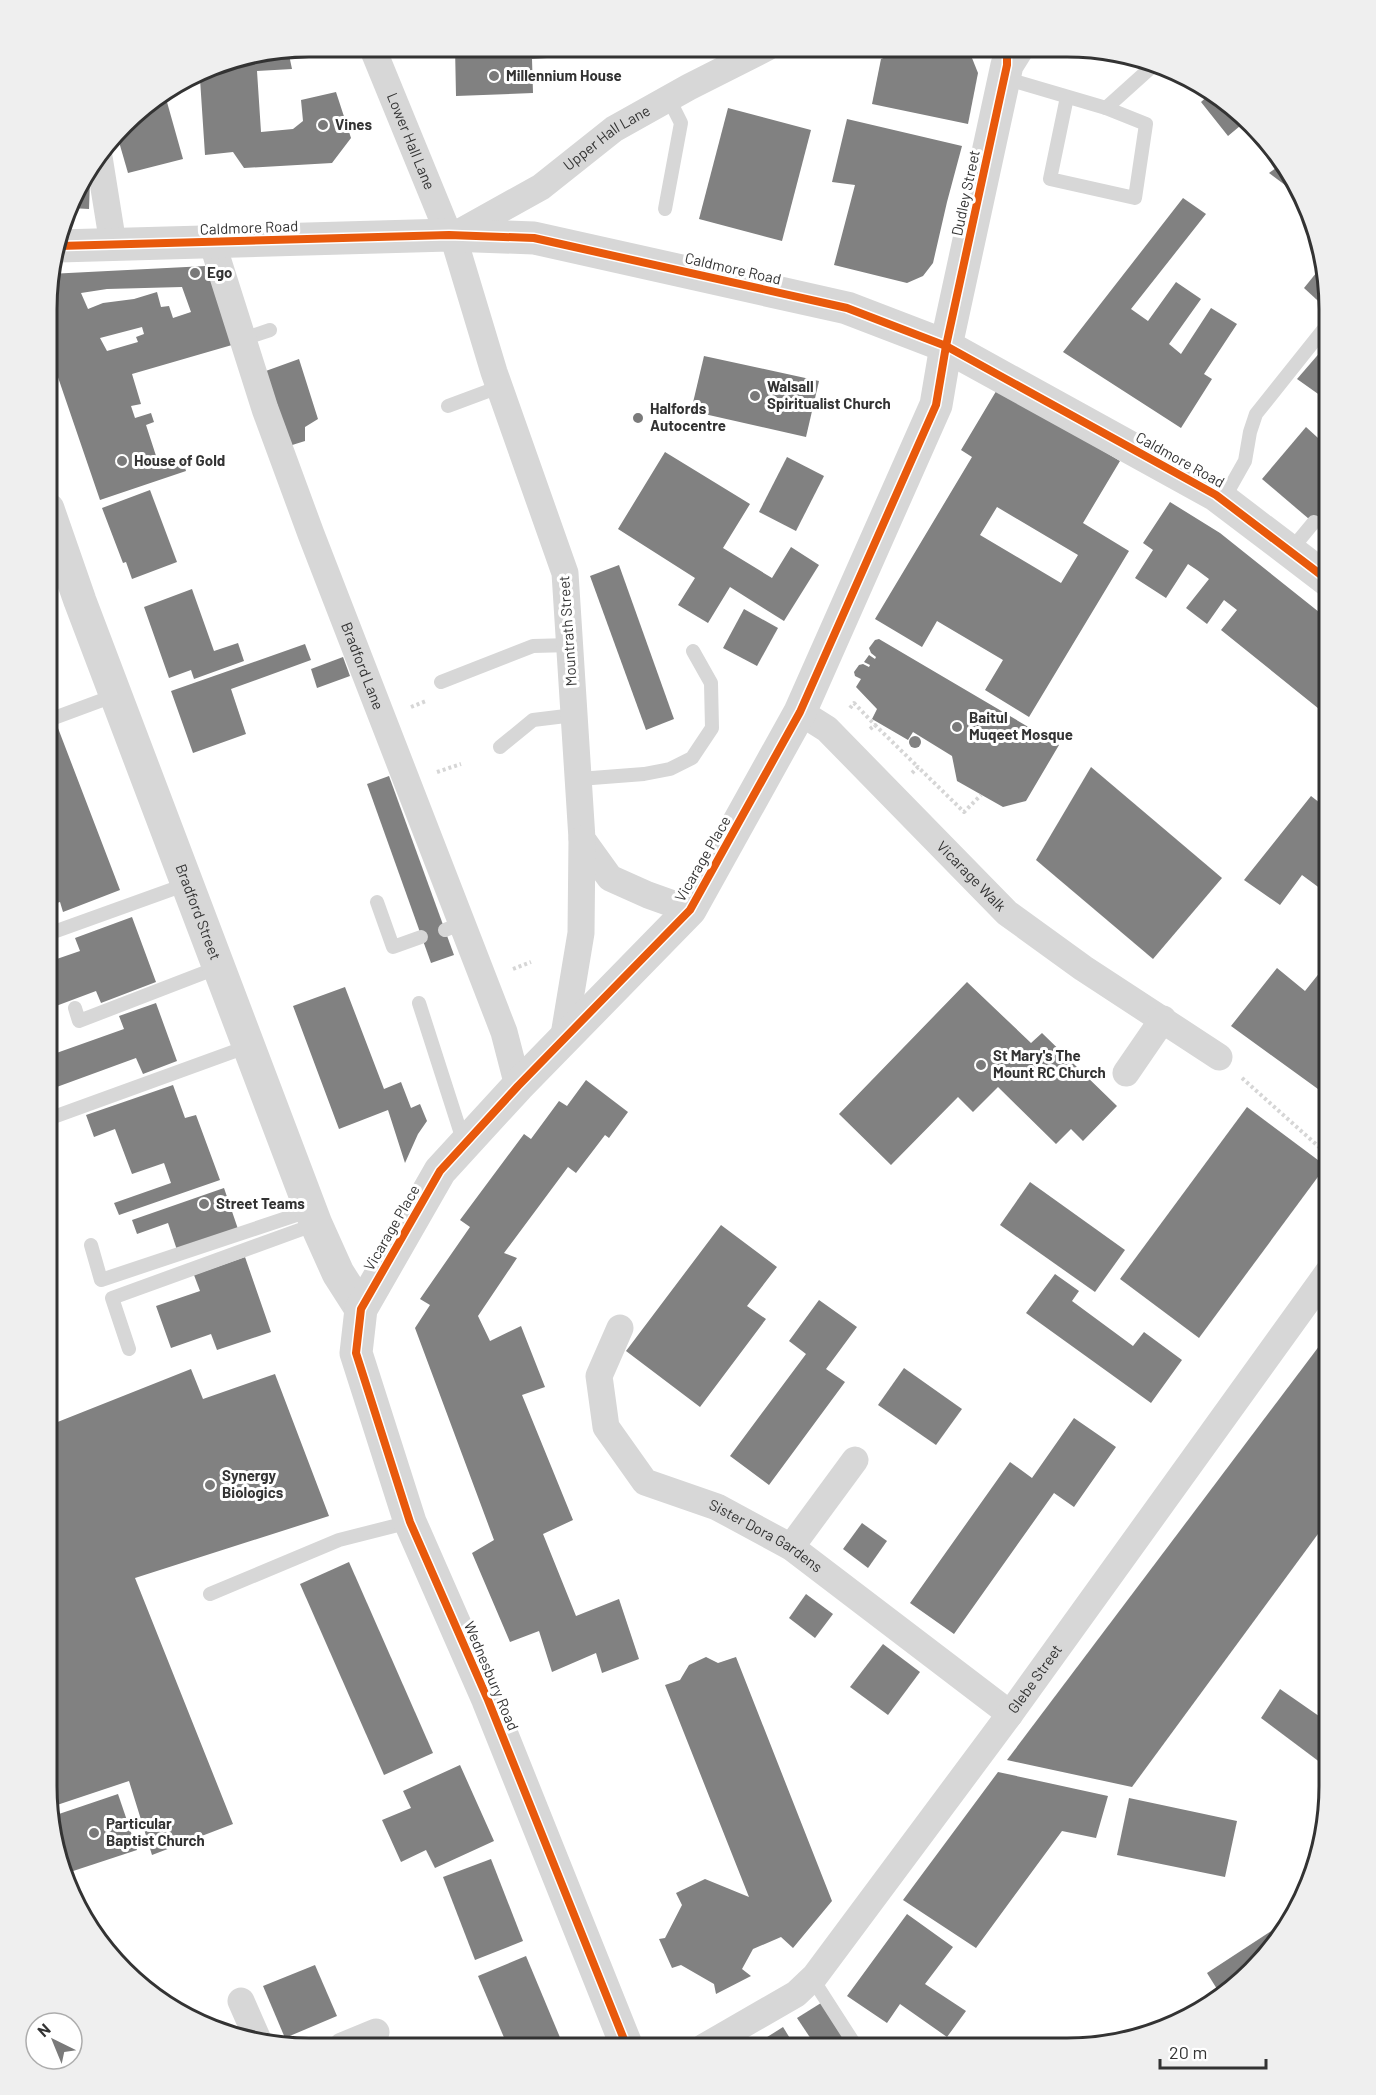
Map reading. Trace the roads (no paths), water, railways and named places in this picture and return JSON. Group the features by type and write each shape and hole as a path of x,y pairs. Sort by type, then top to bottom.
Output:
{"street":[{"name":"Lower Hall Lane","path":"376,57 451,235"},
{"name":"Upper Hall Lane","path":"451,235 541,187 614,129 749,57"},
{"name":"Dudley Street","path":"946,346 1009,60"},
{"path":"101,168 113,244"},
{"name":"Caldmore Road","path":"66,246 451,235 534,238 847,308 946,346 1223,500 1319,573"},
{"name":"Mountrath Street","path":"451,235 499,387 565,573 582,838 581,933 563,1041"},
{"name":"Bradford Lane","path":"212,242 265,409 453,926 504,1032 518,1086"},
{"name":"Vicarage Place","path":"361,1309 440,1171 518,1086 690,910 800,712 936,405 946,346"},
{"name":"Bradford Street","path":"57,534 314,1217 338,1273 361,1309"},
{"name":"Vicarage Walk","path":"800,712 827,729 1007,913 1083,968 1219,1057"},
{"path":"582,838 610,878 690,910"},
{"path":"1126,1073 1163,1019"},
{"name":"Glebe Street","path":"721,2038 796,1995 812,1978 1010,1714 1319,1285"},
{"name":"Wednesbury Road","path":"361,1309 356,1353 410,1522 488,1700 623,2038"},
{"name":"Sister Dora Gardens","path":"620,1328 599,1376 606,1427 645,1482 717,1507 791,1547 1010,1714"},
{"path":"791,1547 855,1460"},
{"path":"241,2001 254,2032"},
{"path":"361,2038 376,2032"}],"lane":[{"path":"1009,60 1067,97 1106,108 1146,124 1135,198 1050,179 1067,97"},
{"path":"1106,108 1148,70"},
{"path":"665,209 681,123 669,99"},
{"path":"243,339 270,330"},
{"path":"1223,500 1245,461 1256,414 1319,335"},
{"path":"448,406 499,387"},
{"path":"1290,551 1314,522"},
{"path":"441,682 533,646 571,645"},
{"path":"579,779 644,774 670,769 692,758 712,728 711,683 693,651"},
{"path":"57,717 116,695"},
{"path":"500,747 532,720 574,716"},
{"path":"57,931 187,884"},
{"path":"377,902 393,947 422,937"},
{"path":"75,1008 79,1021 219,967"},
{"path":"418,1004 464,1143"},
{"path":"57,1116 249,1046"},
{"path":"91,1245 101,1280 314,1217"},
{"path":"129,1349 112,1298 314,1217"},
{"path":"210,1594 339,1540 410,1522"},
{"path":"812,1978 851,2038"}],"place":[{"name":"Millennium House","path":"494,76"},
{"name":"Vines","path":"323,125"},
{"name":"Ego","path":"195,273"},
{"name":"Walsall Spiritualist Church","path":"755,396"},
{"name":"Halfords Autocentre","path":"638,418"},
{"name":"House of Gold","path":"122,461"},
{"name":"Baitul Muqeet Mosque","path":"957,727"},
{"name":"St Mary's The Mount RC Church","path":"981,1065"},
{"name":"Street Teams","path":"204,1204"},
{"name":"Synergy Biologics","path":"210,1485"},
{"name":"Particular Baptist Church","path":"94,1833"}]}
